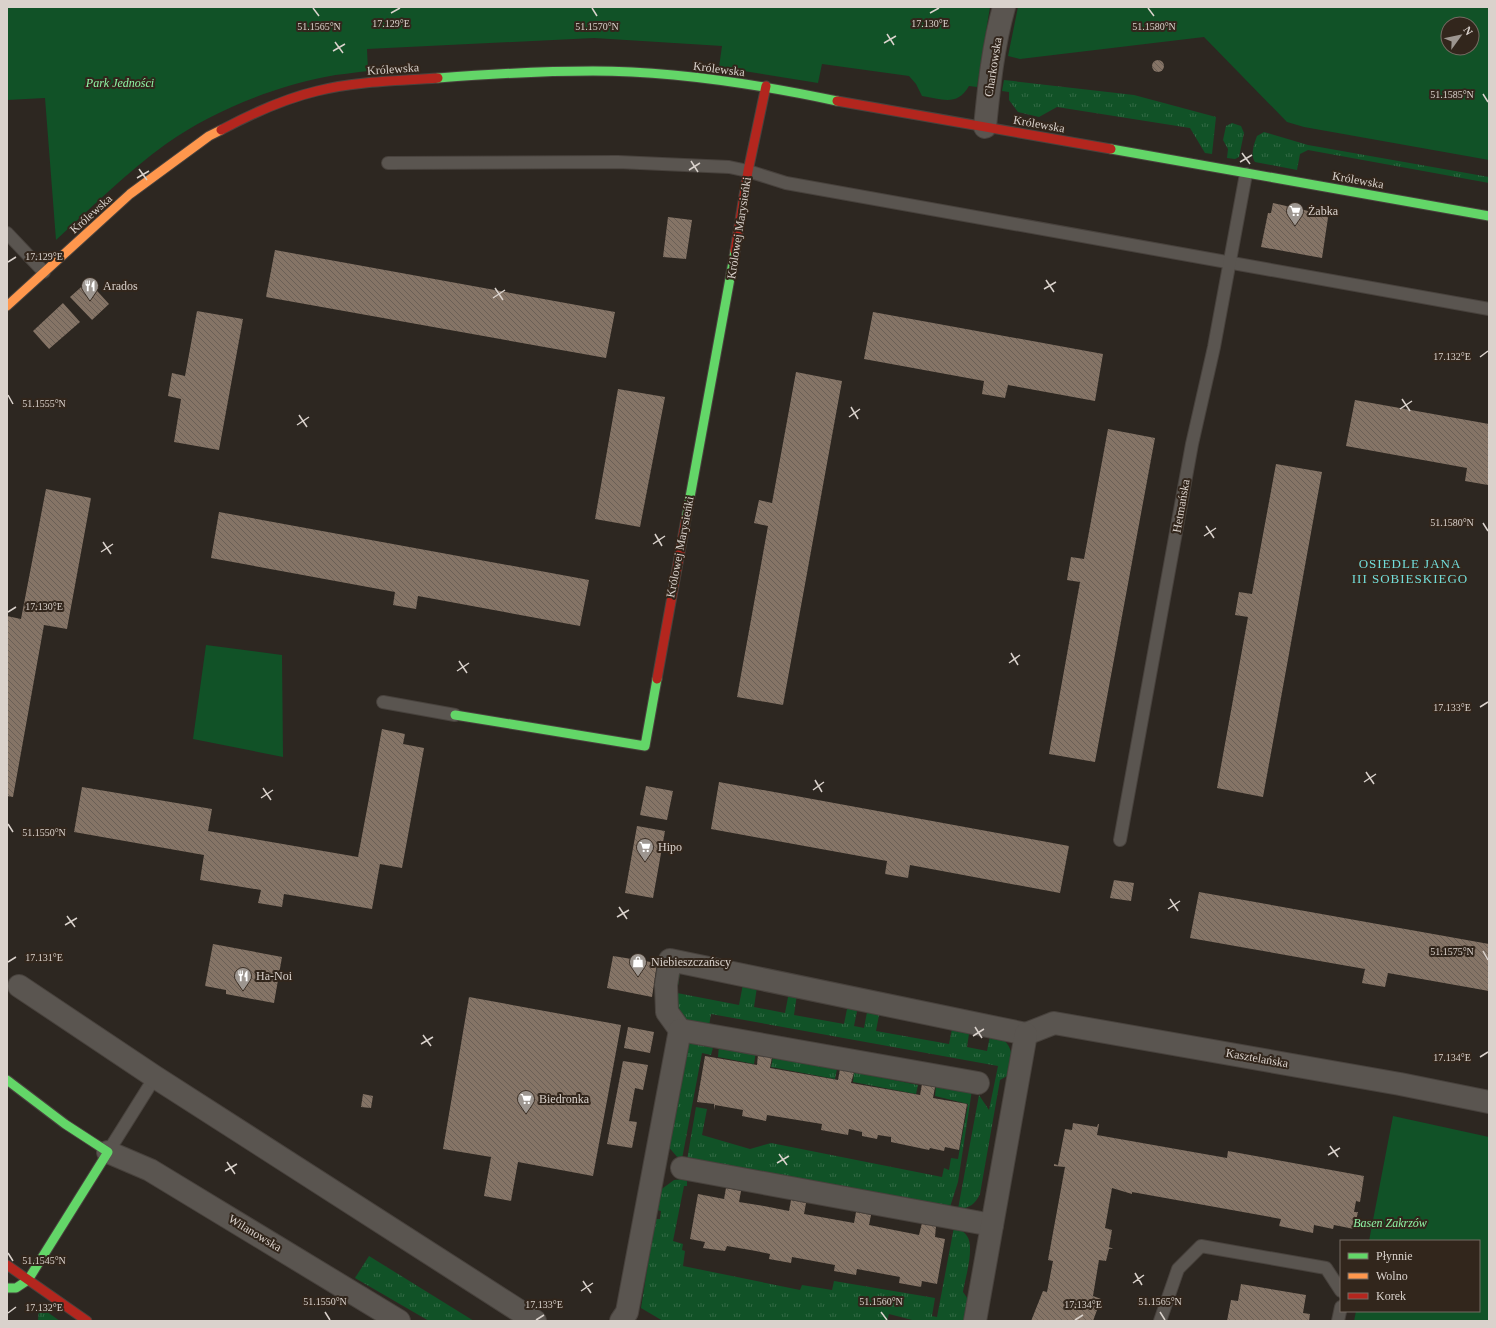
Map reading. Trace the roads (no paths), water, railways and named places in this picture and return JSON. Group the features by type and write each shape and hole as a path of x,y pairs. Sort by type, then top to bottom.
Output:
{"street":[{"name":"Charkowska","path":"986,127 992,73 1004,7"},
{"name":"Królewska","path":"7,306 130,194 209,136 255,112 317,90 365,83 510,73 594,71 660,74 766,86 1246,174 1489,216"},
{"name":"Królowej Marysieńki","path":"455,715 645,746 676,570 726,306 748,171 766,86"},
{"path":"975,1321 1026,1034 670,960 666,985 667,1012 680,1030 978,1083"},
{"path":"19,986 156,1077 535,1321"},
{"name":"Kasztelańska","path":"1026,1034 1054,1023 1400,1084 1489,1102"},
{"path":"621,1321 627,1312 680,1030"},
{"name":"Wilanowska","path":"7,1080 65,1124 108,1152 150,1170 399,1321"},
{"path":"7,1288 16,1288 28,1280 108,1152"},
{"path":"682,1168 992,1225"},
{"path":"7,1265 87,1321"}],"lane":[{"path":"388,163 618,162 729,166 786,183 1489,310"},
{"name":"Hetmańska","path":"1120,840 1192,444 1214,347 1246,174"},
{"path":"7,233 44,272"},
{"name":"Królowej Marysieńki","path":"383,702 455,715"},
{"path":"108,1152 156,1077"},
{"path":"1160,1321 1178,1269 1201,1246 1326,1268 1340,1290"}],"place":[{"name":"Żabka","path":"1295,226"},
{"name":"Arados","path":"90,301"},
{"name":"Hipo","path":"645,862"},
{"name":"Niebieszczańscy","path":"638,977"},
{"name":"Ha-Noi","path":"243,991"},
{"name":"Biedronka","path":"526,1114"}],"district":[{"name":"OSIEDLE JANA III SOBIESKIEGO","path":"1410,570"}],"park label":[{"name":"Park Jedności","path":"120,83"},
{"name":"Basen Zakrzów","path":"1390,1223"}]}
